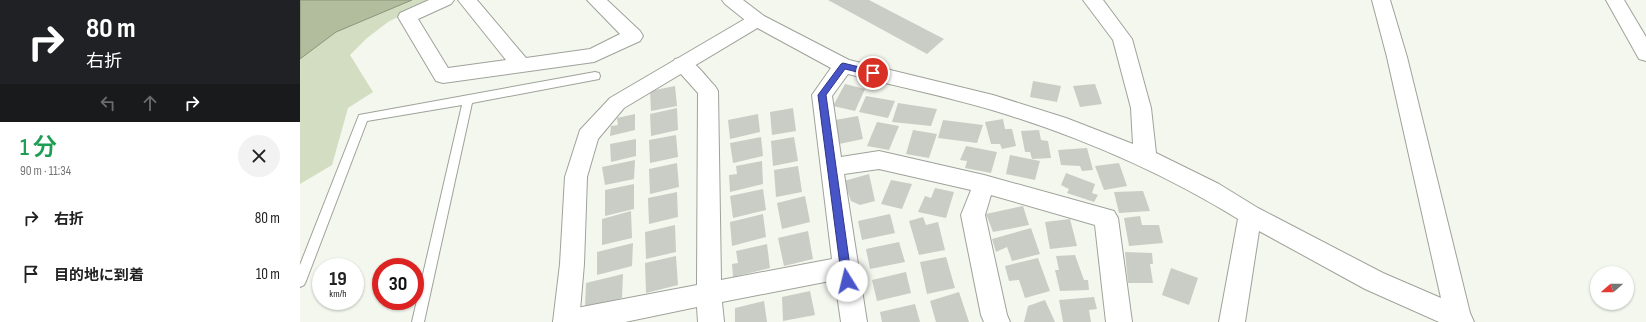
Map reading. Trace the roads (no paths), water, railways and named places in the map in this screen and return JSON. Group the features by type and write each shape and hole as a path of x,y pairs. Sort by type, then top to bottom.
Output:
{"street":[{"path":"445,0 407,17 443,76 594,55 633,36 596,0"},
{"path":"468,0 521,65"},
{"path":"1092,0 1122,39 1141,108 1145,158"},
{"path":"1381,0 1397,57 1460,320"},
{"path":"1615,0 1646,54"},
{"path":"845,268 709,293 566,322 572,264 576,177 588,136 617,103 682,64 745,7 843,66 993,103 1059,124 1145,158 1211,191 1250,215 1374,281 1460,320"},
{"path":"682,64 708,91 709,293 711,322"},
{"path":"843,66 822,95 845,268 854,322"},
{"path":"832,167 879,160 984,184 1106,218 1119,322"},
{"path":"984,184 973,215 994,315 997,322"},
{"path":"1232,322 1250,215"}],"lane":[{"path":"300,281 363,118 595,76"},
{"path":"418,322 468,100"},
{"path":"559,322 566,322"}]}
